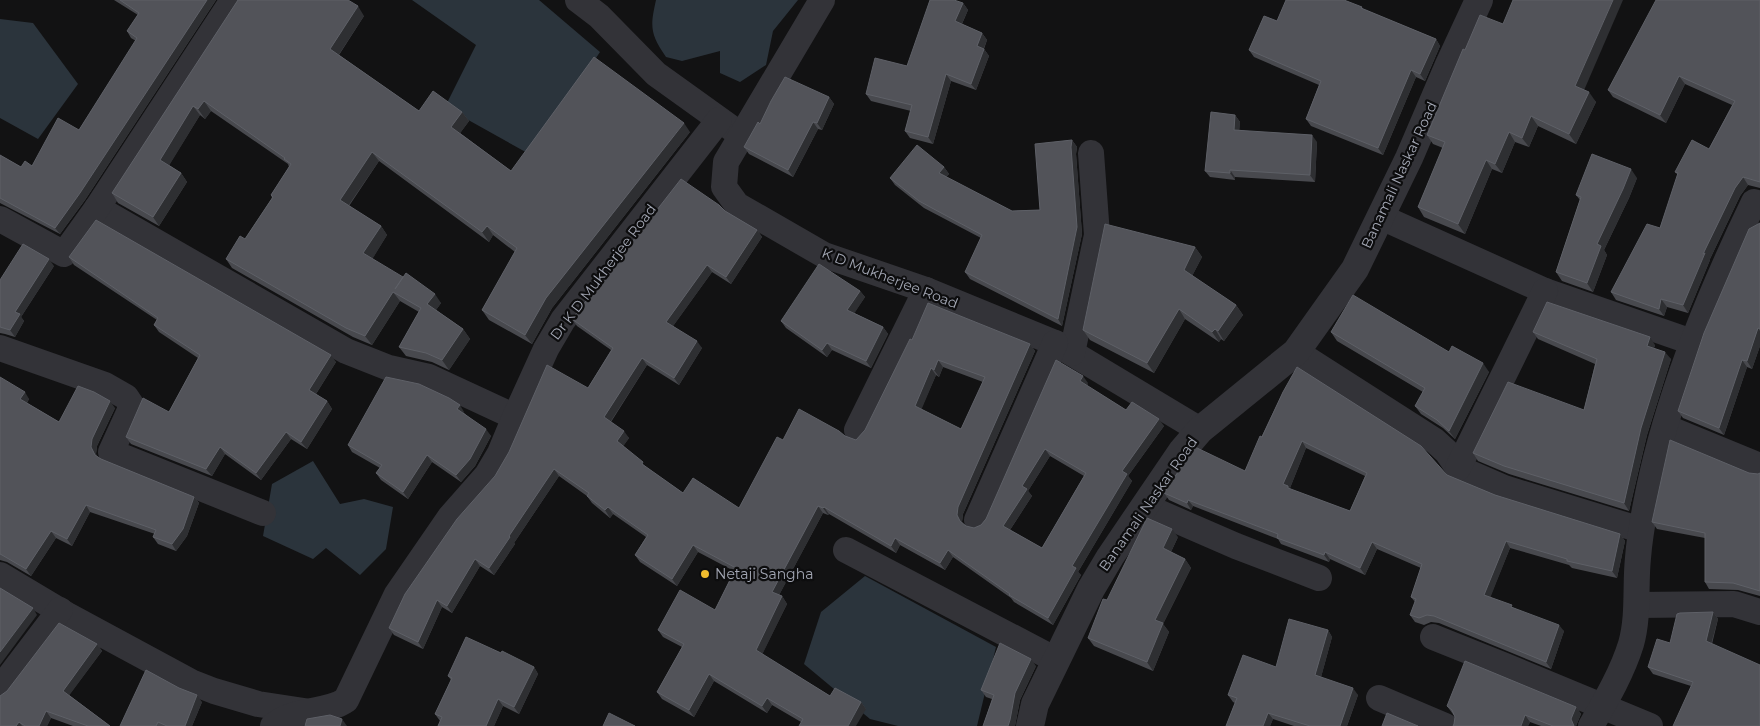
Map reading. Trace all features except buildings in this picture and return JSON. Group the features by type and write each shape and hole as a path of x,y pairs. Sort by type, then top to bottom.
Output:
{"street":[{"path":"0,219 64,254 97,208 233,0"},
{"path":"578,0 599,16 656,74 741,135"},
{"name":"K D Mukherjee Road","path":"822,0 726,162 724,187 737,205 824,255 926,290 1064,348 1200,430"},
{"name":"Banamali Naskar Road","path":"1030,726 1035,704 1091,589 1144,506 1182,452 1200,430 1296,352 1355,269 1381,217 1479,0"},
{"name":"Dr K D Mukherjee Road","path":"273,726 279,721 304,711 339,705 346,700 397,594 450,517 487,475 500,454 546,349 563,320 719,120"},
{"path":"977,520 1064,348 1097,235 1091,153"},
{"path":"1597,716 1631,645 1636,624 1641,530 1665,427 1692,342 1758,196"},
{"path":"97,208 346,352 388,368 428,377 515,417"},
{"path":"1381,217 1545,290 1692,342"},
{"path":"857,430 926,290"},
{"path":"1458,468 1545,290"},
{"path":"0,348 104,385 126,397 132,406 111,452 262,513"},
{"path":"1296,352 1435,441 1447,452 1458,468 1504,488 1641,530"},
{"path":"1665,427 1760,466"},
{"path":"1144,506 1236,546 1319,578"},
{"path":"846,550 1056,660"},
{"path":"0,575 191,682 258,704 304,711"},
{"path":"1636,605 1734,604 1760,612"},
{"path":"0,689 60,610"},
{"path":"1433,637 1597,716 1650,726"},
{"path":"1379,698 1445,726"}],"shaded area":[{"path":"412,0 539,0 600,52 531,155 445,107 476,45"},
{"path":"656,0 798,0 773,31 766,65 740,82 720,73 720,51 682,61 666,57 654,36 652,24"},
{"path":"0,19 33,23 78,84 38,139 0,118"},
{"path":"313,461 340,504 364,499 393,507 386,549 360,575 326,548 313,559 263,536 272,484"},
{"path":"865,576 996,647 977,726 898,726 870,719 804,664 821,612"}],"place":[{"name":"Netaji Sangha","path":"705,574"}]}
